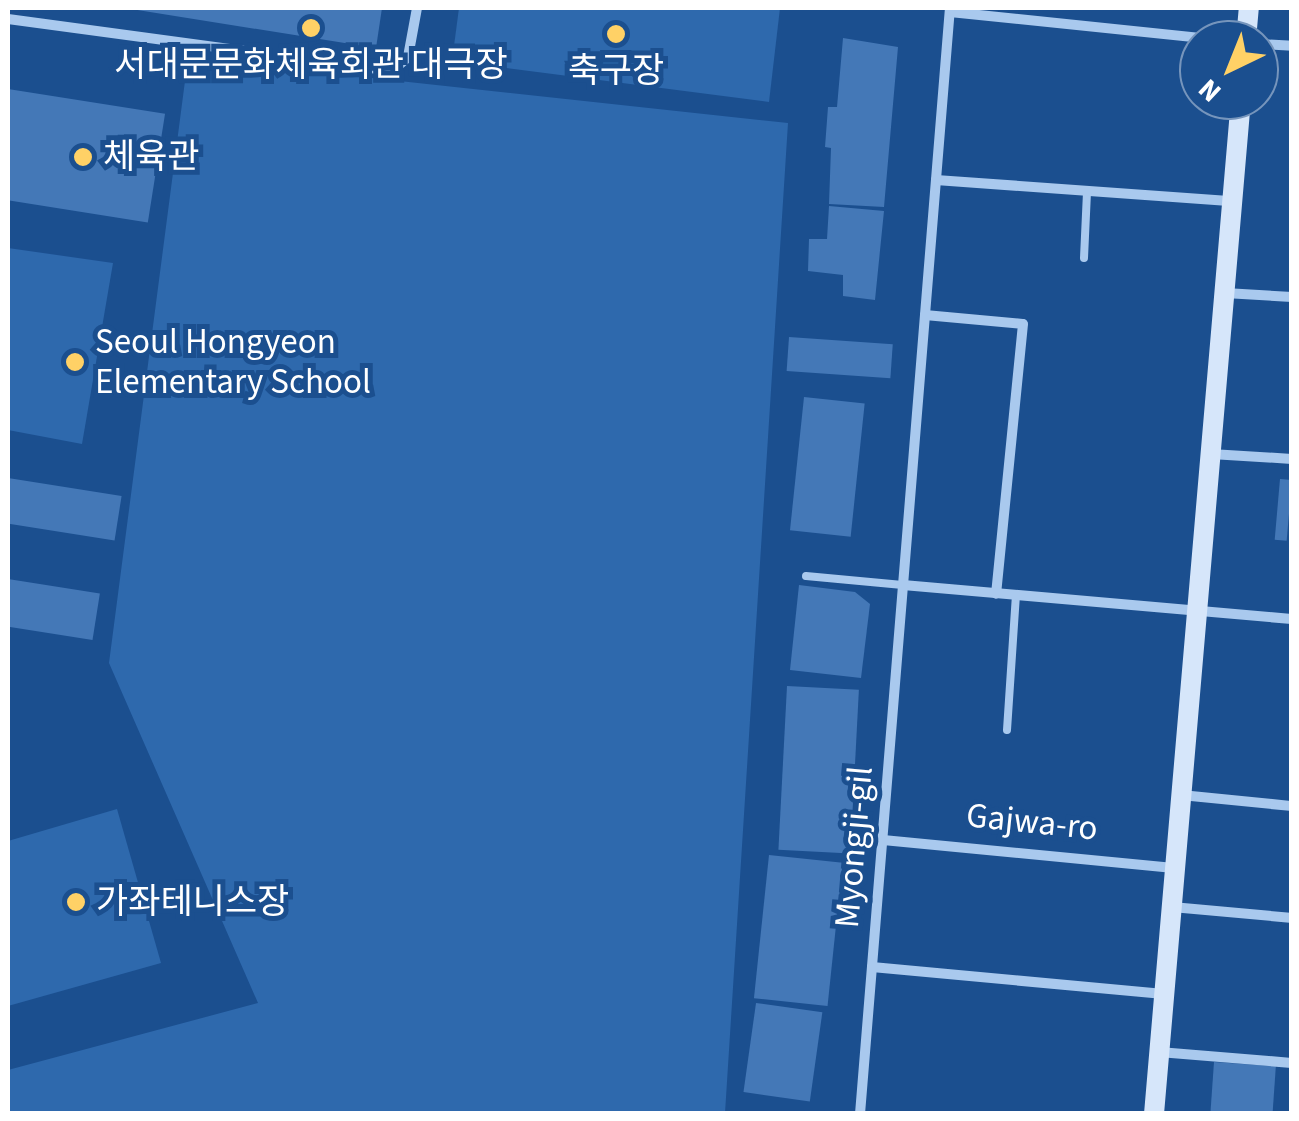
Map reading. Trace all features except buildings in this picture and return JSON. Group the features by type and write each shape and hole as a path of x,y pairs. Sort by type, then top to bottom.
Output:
{"main road":[{"path":"1154,1114 1239,120"}],"street":[{"path":"8,19 392,70 408,57 416,8"},
{"path":"950,10 1179,35"},
{"name":"Myongji-gil","path":"860,1114 950,10"},
{"path":"936,180 1233,201"},
{"path":"1225,293 1292,298"},
{"path":"925,315 1023,324 996,594"},
{"path":"1211,454 1292,459"},
{"path":"903,585 1198,614 1292,619"},
{"path":"1182,795 1292,806"},
{"name":"Gajwa-ro","path":"883,840 1175,868"},
{"path":"1172,907 1292,918"},
{"path":"872,967 1164,994"},
{"path":"1159,1052 1292,1062"}],"lane":[{"path":"1084,258 1087,191"},
{"path":"806,576 903,585"},
{"path":"1007,730 1016,596"}],"shaded area":[{"name":"축구장","path":"459,8 780,8 769,102 452,61"},
{"path":"188,58 788,123 725,1113 8,1113 8,1070 258,1003 109,663"},
{"path":"8,248 113,263 82,444 8,430"},
{"name":"가좌테니스장","path":"117,809 161,963 8,1006 8,841"}],"place":[{"name":"서대문문화체육회관 대극장","path":"311,28"},
{"name":"축구장","path":"616,34"},
{"name":"체육관","path":"83,157"},
{"name":"Seoul Hongyeon Elementary School","path":"75,362"},
{"name":"가좌테니스장","path":"76,902"}]}
